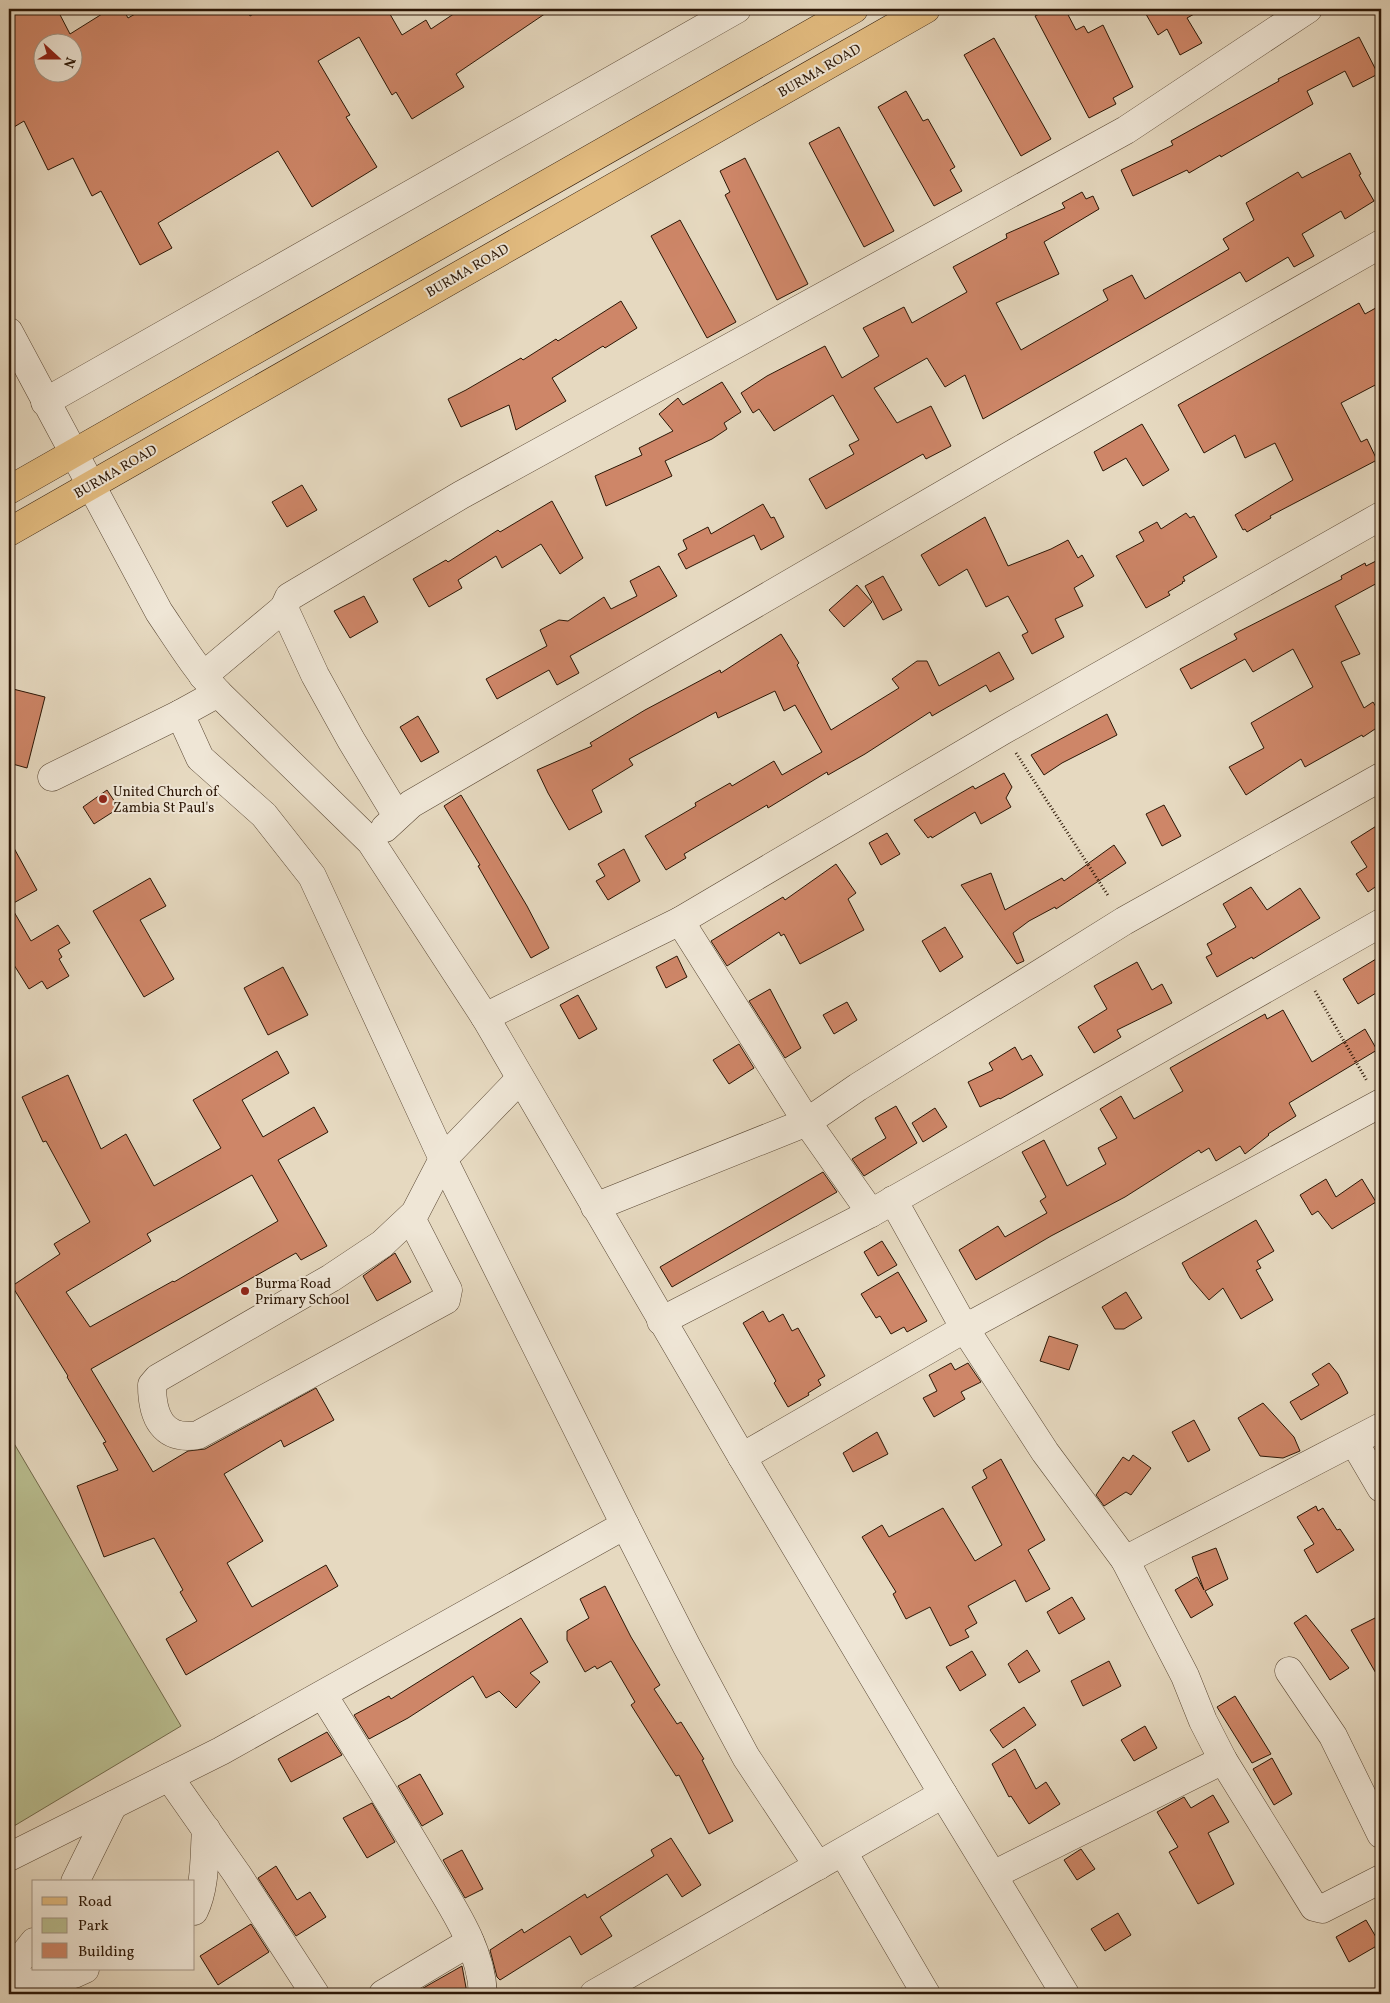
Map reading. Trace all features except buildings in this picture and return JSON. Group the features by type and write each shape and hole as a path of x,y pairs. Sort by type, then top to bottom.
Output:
{"main road":[{"path":"9,490 854,9"},
{"name":"BURMA ROAD","path":"9,532 926,9"}],"street":[{"path":"45,402 737,9"},
{"path":"52,777 180,714 284,608 289,598 461,495 1126,130 1308,9"},
{"path":"371,842 411,804 982,472 1381,244"},
{"path":"13,349 75,452 159,612 210,684 371,842 485,1017 594,1207 742,1457 1065,1994"},
{"path":"485,1017 680,921 1002,731 1381,516"},
{"path":"284,608 315,675 351,740 397,816"},
{"path":"180,714 200,758 264,815 312,876 443,1159 686,1645 746,1757 818,1866"},
{"path":"594,1207 807,1122 866,1082 1124,921 1381,777"},
{"path":"680,921 807,1122 882,1206 1045,1452 1125,1560 1181,1668 1222,1760 1316,1908 1322,1909 1381,1879"},
{"path":"662,1321 882,1206 1381,924"},
{"path":"411,1218 448,1290 446,1300 198,1435 184,1437 171,1433 157,1419 152,1400 152,1386 158,1378 331,1278 382,1244 411,1218 418,1209 443,1159 520,1079"},
{"path":"742,1457 965,1329 1381,1103"},
{"path":"1125,1560 1381,1427"},
{"path":"1354,1442 1381,1488"},
{"path":"9,1858 169,1777 323,1695 625,1525"},
{"path":"1289,1671 1333,1736 1381,1834"},
{"path":"323,1695 400,1818 465,1930 480,1966 483,1994"},
{"path":"993,1876 1222,1760"},
{"path":"169,1777 237,1874 315,1994"},
{"path":"594,1994 943,1794"},
{"path":"75,1880 113,1805"},
{"path":"195,1908 204,1875 206,1829"},
{"path":"843,1852 926,1994"},
{"path":"383,1994 470,1942"},
{"path":"32,1949 22,1984 74,1974 83,1970"}],"path":[{"path":"1002,731 1124,921"},
{"path":"1301,968 1381,1103"}],"green space":[{"path":"9,1435 181,1726 9,1829"}],"place":[{"name":"United Church of Zambia St Paul's","path":"103,799"},
{"name":"Burma Road Primary School","path":"245,1291"}]}
